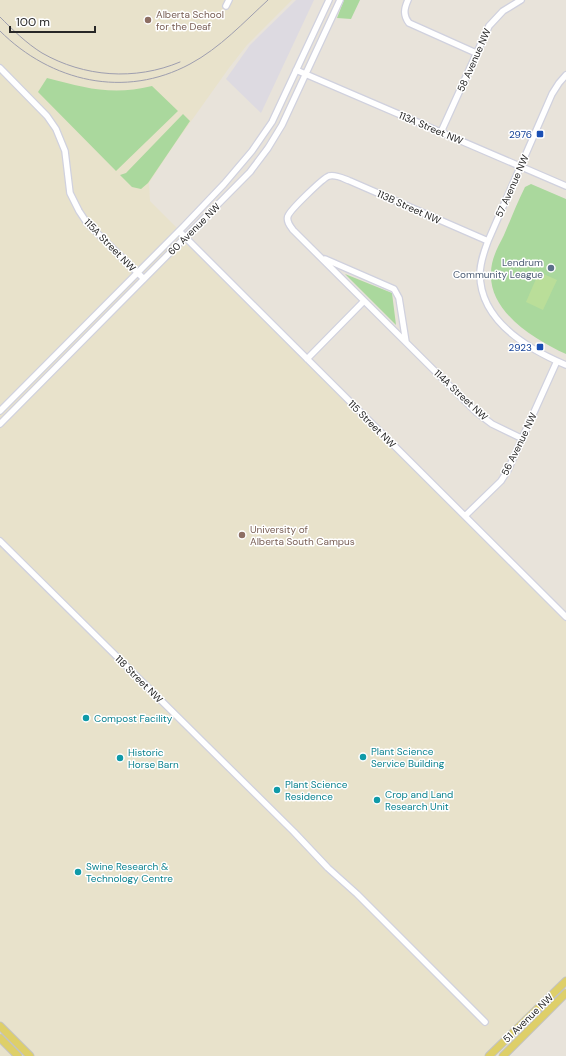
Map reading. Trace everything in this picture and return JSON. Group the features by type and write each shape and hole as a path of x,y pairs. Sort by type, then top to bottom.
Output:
{"main road":[{"name":"51 Avenue NW","path":"489,1056 566,981"},
{"name":"51 Avenue NW","path":"503,1056 566,993"},
{"path":"0,1026 30,1056"},
{"path":"0,1038 18,1056"}],"street":[{"path":"226,6 229,0"},
{"name":"60 Avenue NW","path":"0,411 179,231 224,184 252,151 272,122 329,0"},
{"name":"60 Avenue NW","path":"0,424 238,184 259,160 282,125 340,0"},
{"path":"408,0 404,11 405,17 409,23 476,53"},
{"name":"58 Avenue NW","path":"441,132 492,21 503,11 521,0"},
{"name":"115A Street NW","path":"0,68 47,116 56,129 65,152 70,193 78,211 87,223 144,279"},
{"name":"113A Street NW","path":"296,70 566,186"},
{"name":"57 Avenue NW","path":"566,75 552,94 488,241 481,262 480,274 481,288 486,303 498,320 513,334 534,349 566,365"},
{"name":"113B Street NW","path":"329,176 338,176 488,241"},
{"name":"114A Street NW","path":"329,176 290,212 287,220 290,226 476,412 492,424 523,439"},
{"name":"115 Street NW","path":"179,231 566,617"},
{"name":"114A Street NW","path":"321,258 394,289 399,298 406,342"},
{"path":"306,359 364,301"},
{"name":"56 Avenue NW","path":"465,516 505,475 523,439 557,361"},
{"name":"118 Street NW","path":"0,541 294,832 328,868 357,894 485,1022"}],"shaded area":[{"name":"University of Alberta South Campus","path":"0,0 292,0 247,45 172,148 149,183 150,201 566,617 566,987 496,1056 0,1056"},
{"path":"296,0 314,0 261,113 226,79 250,45"}],"green space":[{"path":"344,0 360,0 351,19 337,18"},
{"path":"47,78 99,90 138,89 152,86 178,111 116,171 38,92"},
{"path":"183,114 190,121 148,183 141,189 132,187 120,175 126,173"},
{"path":"531,184 566,199 566,354 528,333 516,323 498,300 492,287 491,268 495,253 525,187"},
{"path":"539,272 557,280 543,310 526,302"},
{"path":"345,274 392,293 396,325"}],"tram line":[{"path":"0,31 20,48 42,63 65,73 90,80 115,82 140,81 165,75 201,58 231,34 268,0"},
{"path":"0,17 36,49 58,61 75,67 110,74 128,74 163,68 180,62"}],"place":[{"name":"Alberta School for the Deaf","path":"148,20"},
{"name":"2976","path":"540,134"},
{"name":"Lendrum Community League","path":"551,268"},
{"name":"2923","path":"540,347"},
{"name":"University of Alberta South Campus","path":"242,535"},
{"name":"Compost Facility","path":"86,718"},
{"name":"Plant Science Service Building","path":"363,757"},
{"name":"Historic Horse Barn","path":"120,758"},
{"name":"Plant Science Residence","path":"277,790"},
{"name":"Crop and Land Research Unit","path":"377,800"},
{"name":"Swine Research & Technology Centre","path":"78,872"}]}
